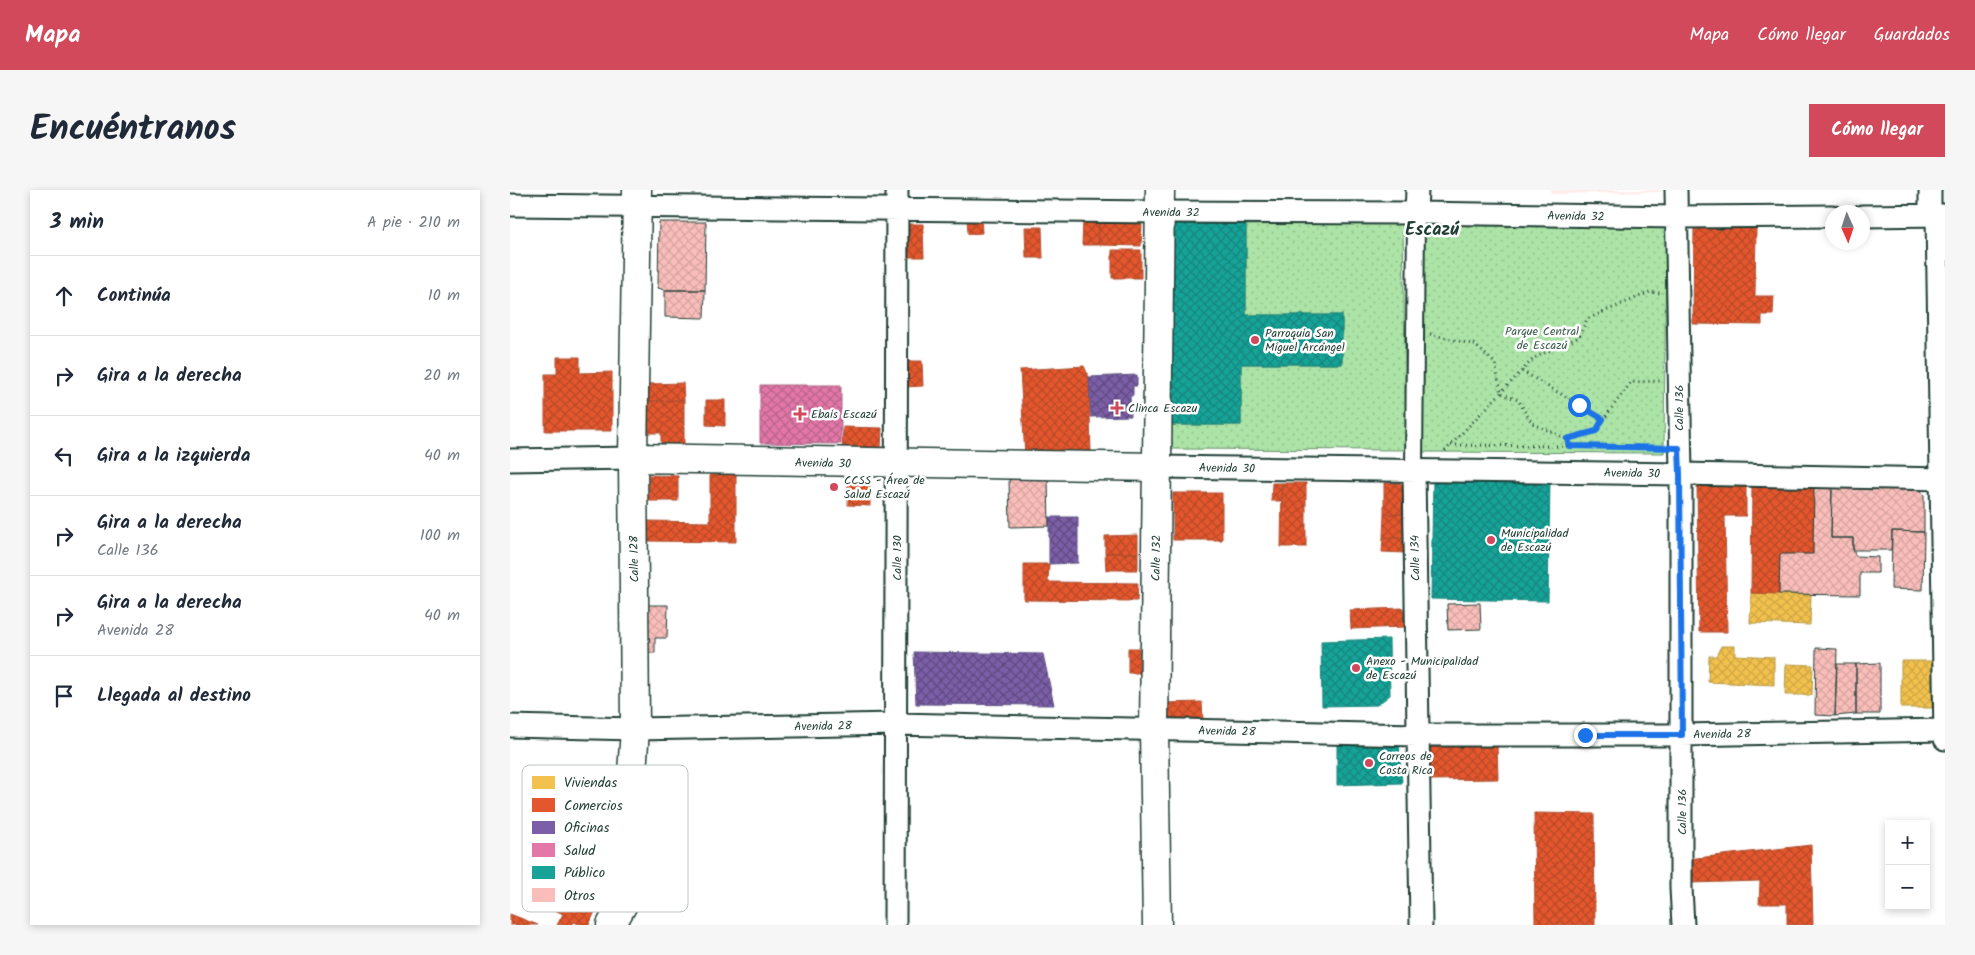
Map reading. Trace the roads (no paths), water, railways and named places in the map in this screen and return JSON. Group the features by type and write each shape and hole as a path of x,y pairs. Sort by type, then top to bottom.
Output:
{"main road":[{"name":"Calle 128","path":"633,765 635,729 633,458 637,198"},
{"name":"Calle 132","path":"1157,925 1154,730 1160,201"},
{"name":"Avenida 30","path":"633,458 1157,467"},
{"name":"Calle 128","path":"611,925 618,912"}],"street":[{"name":"Calle 134","path":"1417,190 1414,471 1417,735 1422,925"},
{"name":"Calle 136","path":"1676,190 1683,925"},
{"path":"1930,190 1937,215 1943,479 1945,739"},
{"name":"Avenida 32","path":"510,206 637,198 1160,201 1416,213 1676,217 1825,216"},
{"name":"Calle 130","path":"895,925 898,464 897,200"},
{"path":"1870,216 1937,215"},
{"name":"Avenida 30","path":"510,460 633,458"},
{"name":"Avenida 30","path":"1157,467 1943,479"},
{"name":"Avenida 28","path":"510,726 635,729 896,724 1417,735 1682,735 1945,730"}],"place":[{"name":"Parroquia San Miguel Arcángel","path":"1255,340"},
{"name":"Clinca Escazu","path":"1117,408"},
{"name":"Ebais Escazú","path":"800,414"},
{"name":"CCSS - Área de Salud Escazú","path":"834,487"},
{"name":"Municipalidad de Escazú","path":"1491,540"},
{"name":"Anexo - Municipalidad de Escazú","path":"1356,668"},
{"name":"Correos de Costa Rica","path":"1369,763"}],"district":[{"name":"Escazú","path":"1432,229"}],"park label":[{"name":"Parque Central de Escazú","path":"1542,338"}]}
